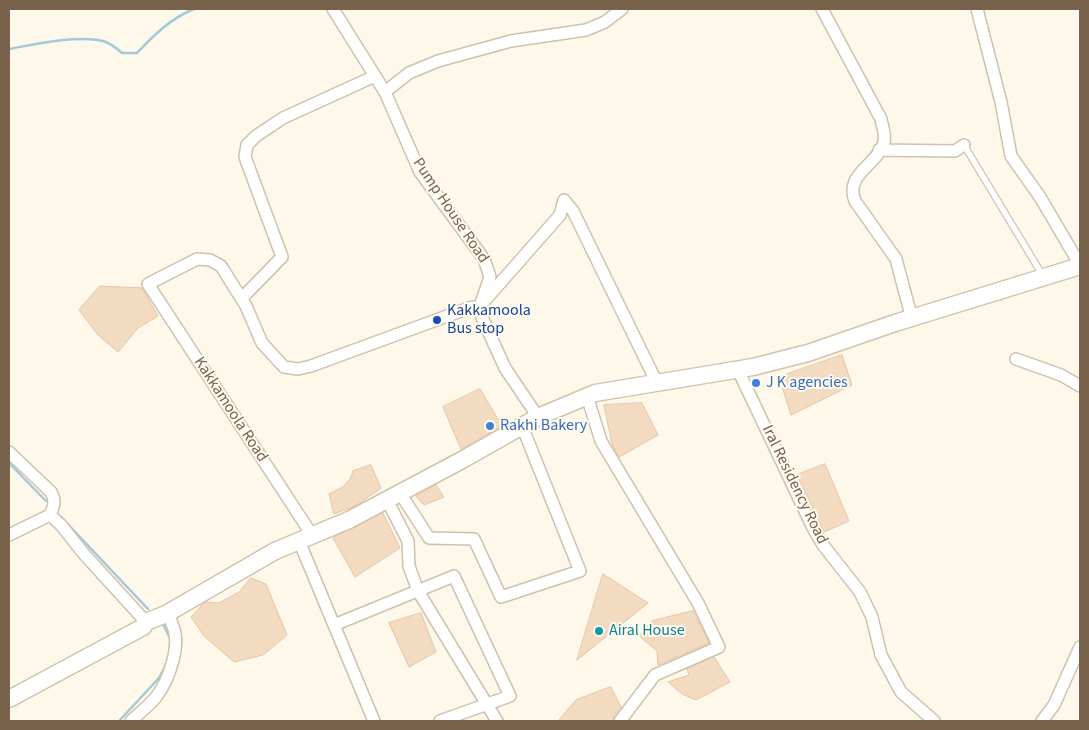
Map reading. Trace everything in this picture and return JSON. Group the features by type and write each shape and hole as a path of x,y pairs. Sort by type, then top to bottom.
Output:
{"main road":[{"path":"9,699 143,627 146,622 166,614 275,551 349,520 538,416 586,396 594,393 738,370 808,353 1080,265"}],"street":[{"name":"Pump House Road","path":"333,9 385,92 420,172 489,268 490,277 480,306"},
{"path":"385,92 410,73 438,61 512,41 586,30 605,22 622,9"},
{"path":"822,9 881,119 884,143 857,177 853,185 853,194 855,201 896,259 912,319"},
{"path":"977,9 1002,102 1011,156 1040,197 1080,265"},
{"path":"375,76 284,118 256,136 247,145 245,157 282,257 242,298 262,342 284,367 298,369 311,366 469,308 480,306 560,215 564,200 573,211 657,383"},
{"path":"880,150 955,151 964,144"},
{"name":"Kakkamoola Road","path":"242,298 221,266 210,260 197,259 148,284 305,538 334,625 374,721"},
{"path":"480,306 481,315 505,368 538,416"},
{"path":"1016,359 1061,375 1080,386"},
{"name":"Iral Residency Road","path":"738,370 814,530 823,545 860,592 872,617 881,655 901,692 934,721"},
{"path":"586,396 601,440 698,603 719,648 655,675 620,721"},
{"path":"394,496 429,538 474,539 501,597 580,571 522,426"},
{"path":"9,452 51,492 55,504 50,516 9,535"},
{"path":"394,496 408,541 409,566 418,591 497,721"},
{"path":"50,516 61,525 84,554 146,622"},
{"path":"334,625 454,576 510,696 440,721"},
{"path":"131,721 156,697 171,668 175,652 175,636 173,624 166,614"},
{"path":"1042,721 1054,706 1080,647"}],"lane":[{"path":"964,144 1044,278"}],"building":[{"path":"100,286 142,288 158,316 138,328 118,352 98,335 79,310"},
{"path":"842,355 852,385 791,415 779,377"},
{"path":"480,389 502,426 461,449 443,407"},
{"path":"642,403 658,435 619,457 612,444 604,405"},
{"path":"825,464 849,521 824,532 797,475"},
{"path":"371,465 381,488 357,505 334,514 329,494 343,487 350,479 353,471"},
{"path":"436,485 444,497 424,505 416,496"},
{"path":"383,513 400,548 355,577 333,538"},
{"name":"Airal House","path":"603,574 648,603 577,660"},
{"path":"251,578 266,584 287,635 263,655 234,662 204,636 191,617 206,602 219,603 239,592"},
{"path":"693,611 709,643 658,665 657,651 639,636 652,621"},
{"path":"421,613 436,652 409,667 389,623"},
{"path":"714,657 730,682 696,700 682,694 668,682 689,675 687,669"},
{"path":"611,687 621,707 614,716 613,721 558,721 576,700"}],"waterway":[{"path":"9,49 53,41 87,39 105,42 122,53 137,53 170,22 194,9"},
{"path":"9,463 46,501"},
{"path":"61,517 148,609"},
{"path":"163,624 170,638"},
{"path":"119,721 159,678 167,663"}],"place":[{"name":"Kakkamoola Bus stop","path":"437,320"},
{"name":"J K agencies","path":"756,383"},
{"name":"Rakhi Bakery","path":"490,426"},
{"name":"Airal House","path":"599,631"}]}
